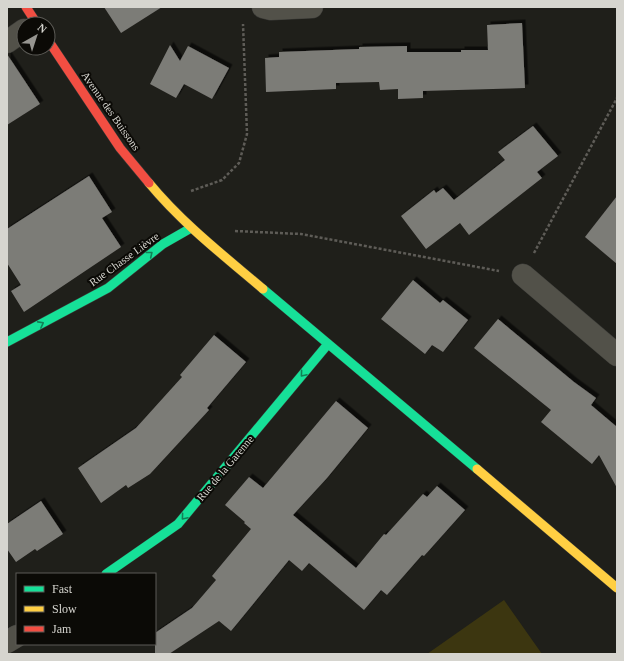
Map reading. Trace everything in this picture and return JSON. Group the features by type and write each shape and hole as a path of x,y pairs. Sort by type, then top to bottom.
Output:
{"street":[{"path":"263,7 271,9 312,7"},
{"path":"7,42 16,34"},
{"name":"Avenue des Buissons","path":"56,52 120,148 164,201 191,228 617,588"},
{"name":"Rue Chasse Lièvre","path":"7,342 108,288 163,244 191,228"},
{"path":"523,275 617,355"},
{"name":"Rue de la Garenne","path":"107,573 178,524 328,344"},
{"path":"7,642 16,637"}],"path":[{"path":"164,201 222,180 239,163 247,134 243,23"},
{"path":"230,230 300,234 523,275 617,98"}],"shaded area":[{"path":"504,600 542,654 427,654"}],"building":[{"path":"104,7 162,7 121,33"},
{"path":"522,23 525,88 423,91 423,98 398,99 398,89 380,90 379,82 336,83 336,89 266,92 265,58 279,57 279,52 359,49 359,47 407,46 407,52 461,52 461,50 488,50 487,25"},
{"path":"170,45 180,61 188,46 229,68 212,99 184,84 176,98 150,84"},
{"path":"7,54 40,104 7,125"},
{"path":"533,126 558,156 537,172 542,178 469,235 460,223 426,249 401,216 434,190 436,193 443,188 454,200 505,160 498,152"},
{"path":"89,176 112,212 102,218 121,247 24,312 11,291 21,285 7,263 7,229"},
{"path":"617,196 617,264 585,237"},
{"path":"413,280 440,303 443,300 468,320 443,352 432,345 425,354 381,319"},
{"path":"498,319 574,382 596,398 591,405 617,427 617,488 599,455 592,464 541,422 551,410 474,348"},
{"path":"214,335 246,362 207,408 209,410 150,474 128,488 126,485 101,503 78,468 136,428 182,377 180,375"},
{"path":"336,401 368,428 327,478 293,515 356,568 384,534 386,535 423,494 427,497 437,486 465,510 424,556 422,555 387,595 381,590 364,610 309,563 302,571 289,560 231,631 219,621 169,654 155,654 156,632 192,608 216,580 212,576 251,529 225,505 249,477 263,488"},
{"path":"41,501 63,534 37,551 35,549 16,562 7,549 7,524"}],"traffic: fast":[{"path":"7,342 108,288 163,244 191,228"},
{"path":"263,289 477,469"},
{"path":"107,573 178,524 328,344"}],"traffic: slow":[{"path":"149,183 175,212 263,289"},
{"path":"477,469 617,588"}],"traffic: jam":[{"path":"26,7 32,16"},
{"path":"56,52 120,148 149,183"}]}
